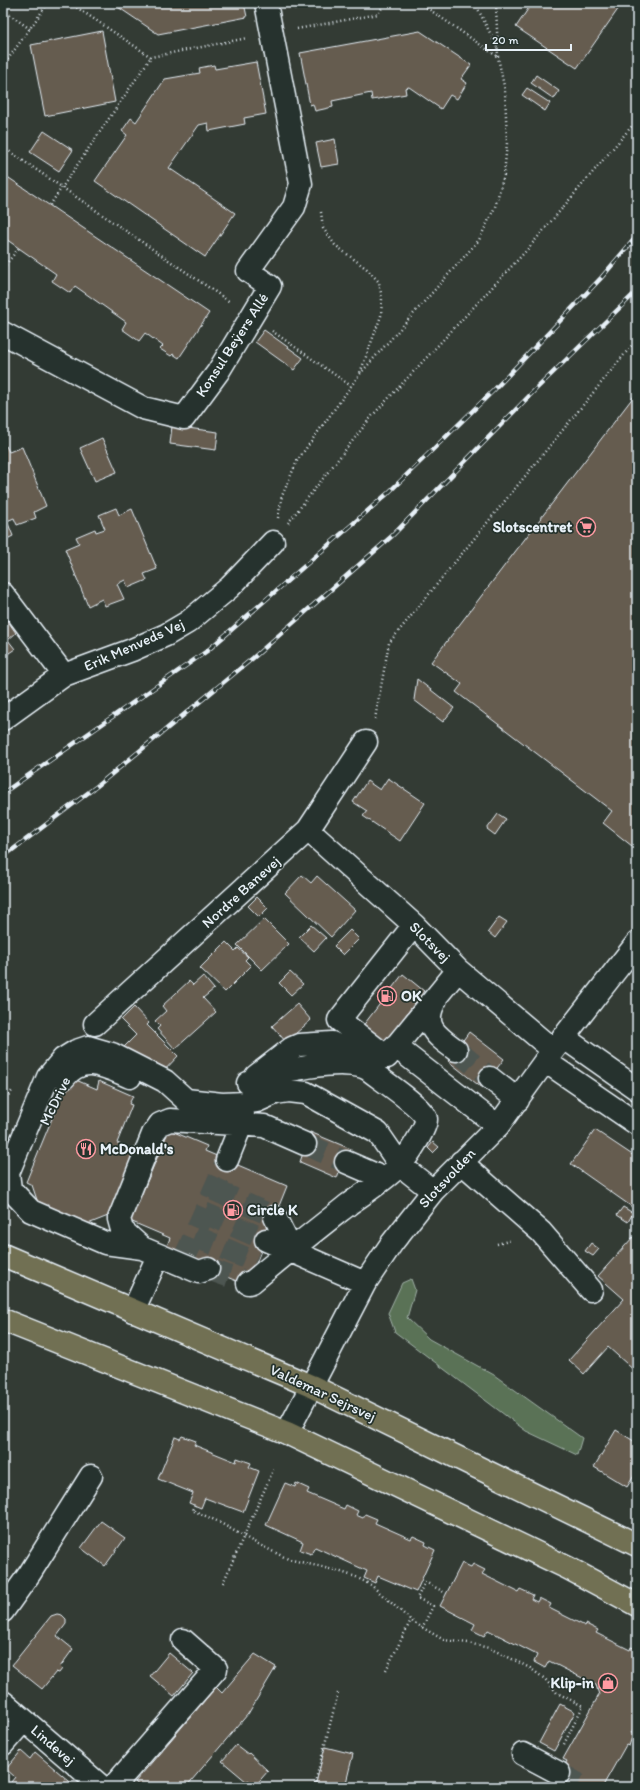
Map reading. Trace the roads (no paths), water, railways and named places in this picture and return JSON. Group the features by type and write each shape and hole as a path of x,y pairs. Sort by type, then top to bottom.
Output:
{"main road":[{"name":"Valdemar Sejrsvej","path":"3,1255 311,1386 637,1545"},
{"path":"3,1320 287,1433 568,1568 637,1605"}],"street":[{"name":"Konsul Beÿers Allé","path":"3,333 143,408 184,418 218,372 270,286 248,271 294,207 301,184 266,3"},
{"name":"Erik Menveds Vej","path":"3,719 64,675 132,650 166,635 188,622 230,587 273,542"},
{"path":"3,594 64,675"},
{"name":"Nordre Banevej","path":"95,1024 308,830 366,742"},
{"name":"Slotsvej","path":"308,830 414,925 458,970 554,1049 637,1124"},
{"path":"414,925 339,1020 387,1057 458,970"},
{"name":"Slotsvolden","path":"287,1433 365,1283 392,1243 433,1192 498,1126 554,1049 637,942"},
{"path":"440,992 431,1011 431,1028 439,1038 456,1050"},
{"path":"395,1046 498,1126"},
{"path":"554,1049 637,1089"},
{"name":"McDrive","path":"150,1252 105,1243 31,1211 23,1205 20,1182 65,1076 75,1066 86,1063 110,1068 186,1100 222,1104 246,1093"},
{"path":"227,1160 241,1125 246,1093 268,1075 341,1063 366,1068 414,1105 423,1113 427,1120 425,1127 400,1165 291,1249 252,1282 248,1283"},
{"path":"490,1078 518,1100"},
{"path":"246,1093 257,1101 275,1092 306,1093 378,1133 400,1165 433,1192"},
{"path":"208,1269 199,1272 182,1262 150,1252 122,1230 119,1219 153,1134 160,1124 170,1120 264,1126 305,1144"},
{"path":"346,1162 383,1178"},
{"path":"461,1162 541,1232 591,1290"},
{"path":"275,1216 291,1249"},
{"path":"266,1240 291,1249 365,1283"},
{"path":"256,1262 291,1249"},
{"path":"133,1311 150,1252"},
{"path":"3,1612 30,1573 91,1476"},
{"path":"114,1787 216,1669 183,1640"},
{"name":"Lindevej","path":"3,1702 102,1787"},
{"path":"3,1744 24,1720"},
{"path":"523,1754 555,1771"}],"tunnel":[{"path":"456,1050 490,1078"},
{"path":"305,1144 346,1162"},
{"path":"184,1259 227,1160"},
{"path":"214,1190 275,1217"},
{"path":"204,1213 266,1240"},
{"path":"194,1236 256,1262"},
{"path":"208,1269 248,1283"},
{"path":"559,1773 584,1787"}],"railway":[{"path":"3,793 207,651 387,494 494,390 601,278 637,236"},
{"path":"3,857 97,786 253,658 392,536 535,390 637,291"}],"place":[{"name":"Slotscentret","path":"586,527"},
{"name":"OK","path":"387,996"},
{"name":"McDonald's","path":"86,1149"},
{"name":"Circle K","path":"233,1210"},
{"name":"Klip-in","path":"608,1683"}]}
